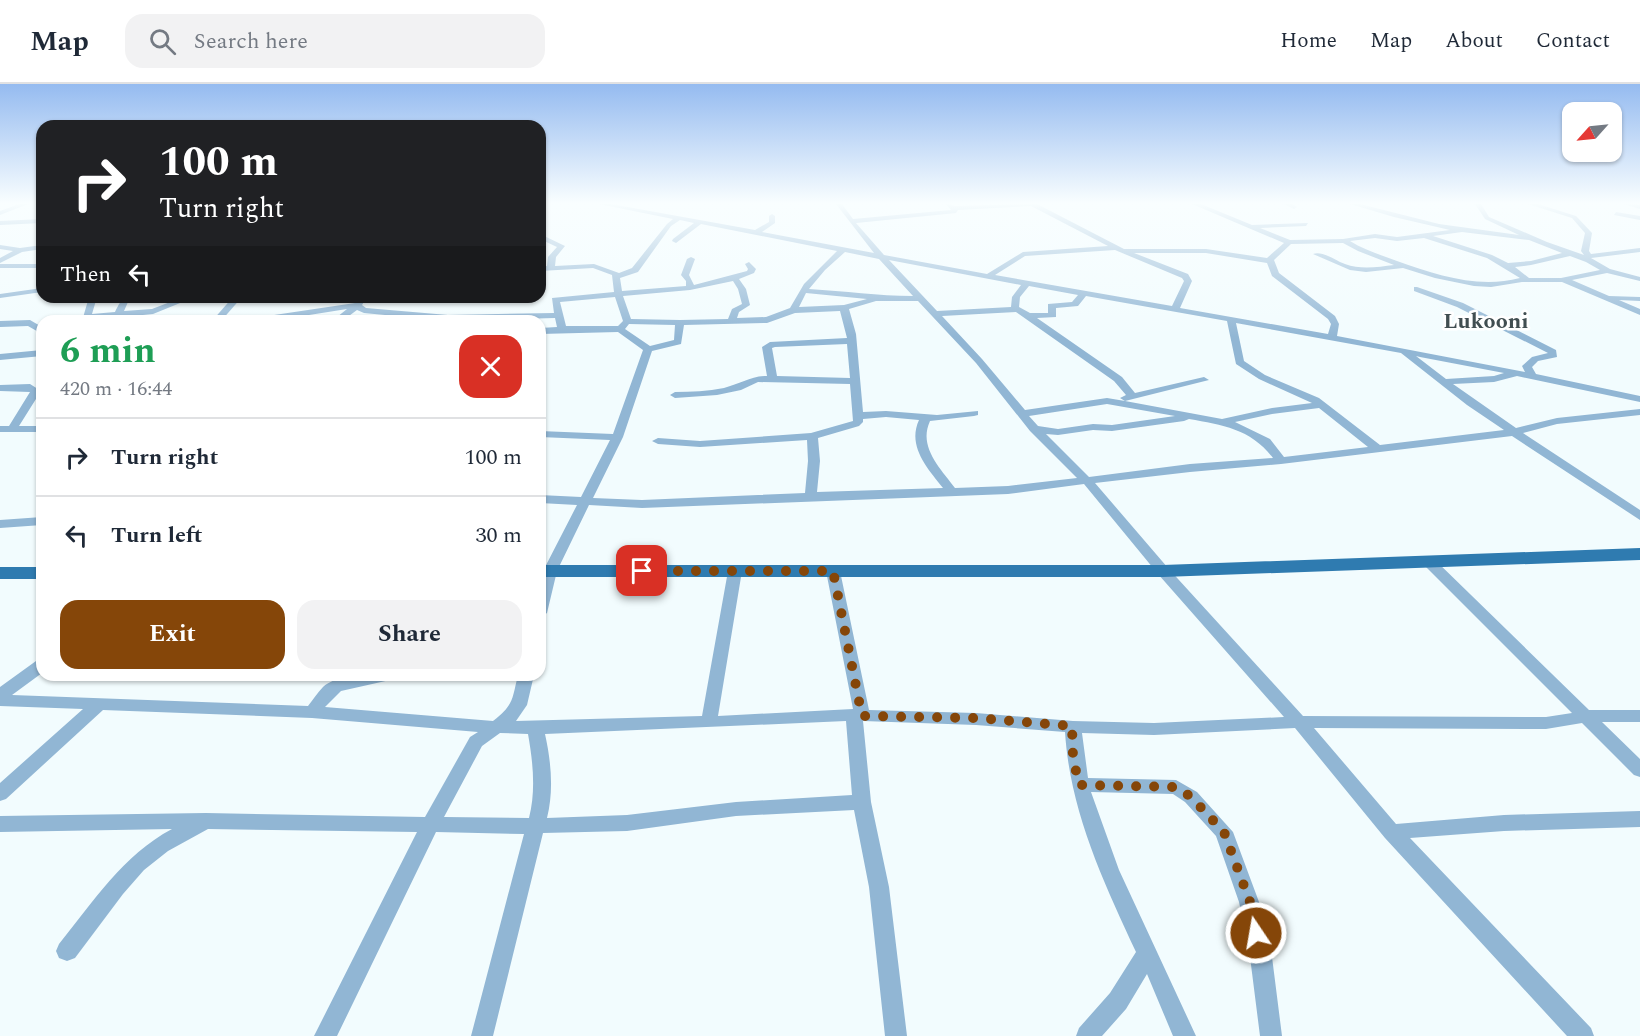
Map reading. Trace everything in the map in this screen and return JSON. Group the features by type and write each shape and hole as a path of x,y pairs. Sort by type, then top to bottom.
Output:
{"main road":[{"path":"546,571 1163,571 1640,554"},
{"path":"0,573 36,573"}],"street":[{"path":"10,248 36,249"},
{"path":"551,269 552,257 559,248"},
{"path":"617,277 635,270 651,248"},
{"path":"876,248 979,361 1034,429 1087,481 1163,571 1299,722 1392,832 1583,1036"},
{"path":"1116,248 1189,279 1176,308"},
{"path":"1270,261 1283,248"},
{"path":"1363,248 1404,265 1447,279 1466,282 1564,280 1606,271"},
{"path":"1469,248 1507,265 1526,279 1522,280"},
{"path":"1557,248 1586,257 1640,250"},
{"path":"1586,248 1586,257 1606,271 1639,278"},
{"path":"794,310 795,302 826,263 844,249 885,259 1176,308 1403,350 1640,399"},
{"path":"0,261 20,250"},
{"path":"989,276 1023,254 1119,250 1206,251 1270,261"},
{"path":"1507,265 1531,263 1569,253"},
{"path":"1317,254 1352,270 1361,271 1404,265"},
{"path":"690,288 690,281 685,275 691,259"},
{"path":"1270,261 1275,274 1332,318 1335,324 1332,338"},
{"path":"562,329 555,300 618,292 690,288 750,273 752,269 749,264"},
{"path":"0,266 36,266"},
{"path":"546,269 594,266 610,270 617,277 624,325 648,349"},
{"path":"732,321 735,310 746,305 742,289 735,278"},
{"path":"1564,280 1640,312"},
{"path":"1015,309 1017,297 1028,283"},
{"path":"1417,288 1460,305 1553,352 1554,355 1535,359 1527,366 1532,376"},
{"path":"0,296 36,291"},
{"path":"806,291 856,294 876,299"},
{"path":"1028,316 1053,315 1051,306 1075,304 1084,293"},
{"path":"1601,296 1640,299"},
{"path":"546,331 624,325 767,320 794,310 844,308 876,299 922,298"},
{"path":"118,314 124,303"},
{"path":"112,315 153,311 175,303"},
{"path":"222,315 232,303"},
{"path":"359,303 364,310 416,315"},
{"path":"289,315 359,303"},
{"path":"344,315 359,303"},
{"path":"658,441 700,444 812,436 858,422 851,341 844,308"},
{"path":"936,314 1015,309 1118,379 1133,396"},
{"path":"546,315 557,315"},
{"path":"1231,318 1239,362 1262,377 1308,396 1377,448"},
{"path":"0,324 30,323 36,327"},
{"path":"648,349 678,342 680,323"},
{"path":"772,378 767,347 851,341"},
{"path":"546,569 617,437 648,349"},
{"path":"1403,350 1515,432 1640,516"},
{"path":"0,357 36,354"},
{"path":"1444,382 1494,379 1519,373"},
{"path":"675,395 709,394 746,385 756,379 853,381"},
{"path":"1021,414 1111,401 1204,380"},
{"path":"0,388 30,387 36,391 12,429"},
{"path":"1111,401 1238,426 1264,439 1281,461"},
{"path":"1221,423 1272,411 1322,405"},
{"path":"857,416 886,414 926,417 974,412"},
{"path":"546,499 642,504 1008,490 1190,468 1281,461 1515,432 1557,421 1640,412"},
{"path":"1034,429 1058,432 1093,427 1112,428 1192,416"},
{"path":"926,417 920,431 920,441 926,454 952,492"},
{"path":"0,429 36,429"},
{"path":"546,434 617,437"},
{"path":"811,496 814,461 812,436"},
{"path":"0,524 36,521"},
{"path":"1428,561 1640,771"},
{"path":"709,722 735,571"},
{"path":"833,571 858,715 862,802 879,887 896,1036"},
{"path":"0,695 36,669"},
{"path":"312,712 336,686 361,681"},
{"path":"325,1036 430,823 476,742 514,714 519,705 525,681"},
{"path":"0,700 312,712 535,728 858,715 976,718 1072,726 1154,729 1299,722 1546,723 1587,716 1640,716"},
{"path":"0,794 99,704"},
{"path":"1072,726 1073,757 1079,785 1117,890 1185,1036"},
{"path":"482,1036 542,802 541,756 535,728"},
{"path":"1079,785 1176,787 1191,797 1224,832 1250,902 1260,949 1271,1036"},
{"path":"0,824 206,821 534,826 627,823 736,809 862,802"},
{"path":"1392,832 1504,823 1640,819"},
{"path":"67,951 142,860 174,837 206,821"},
{"path":"1087,1036 1119,1001 1148,953"}],"district":[{"name":"Lukooni","path":"1486,320"}],"route":[{"path":"642,571 833,571 862,716 976,718 1072,726 1073,757 1079,785 1176,787 1191,797 1224,832 1250,902 1256,933"}]}
